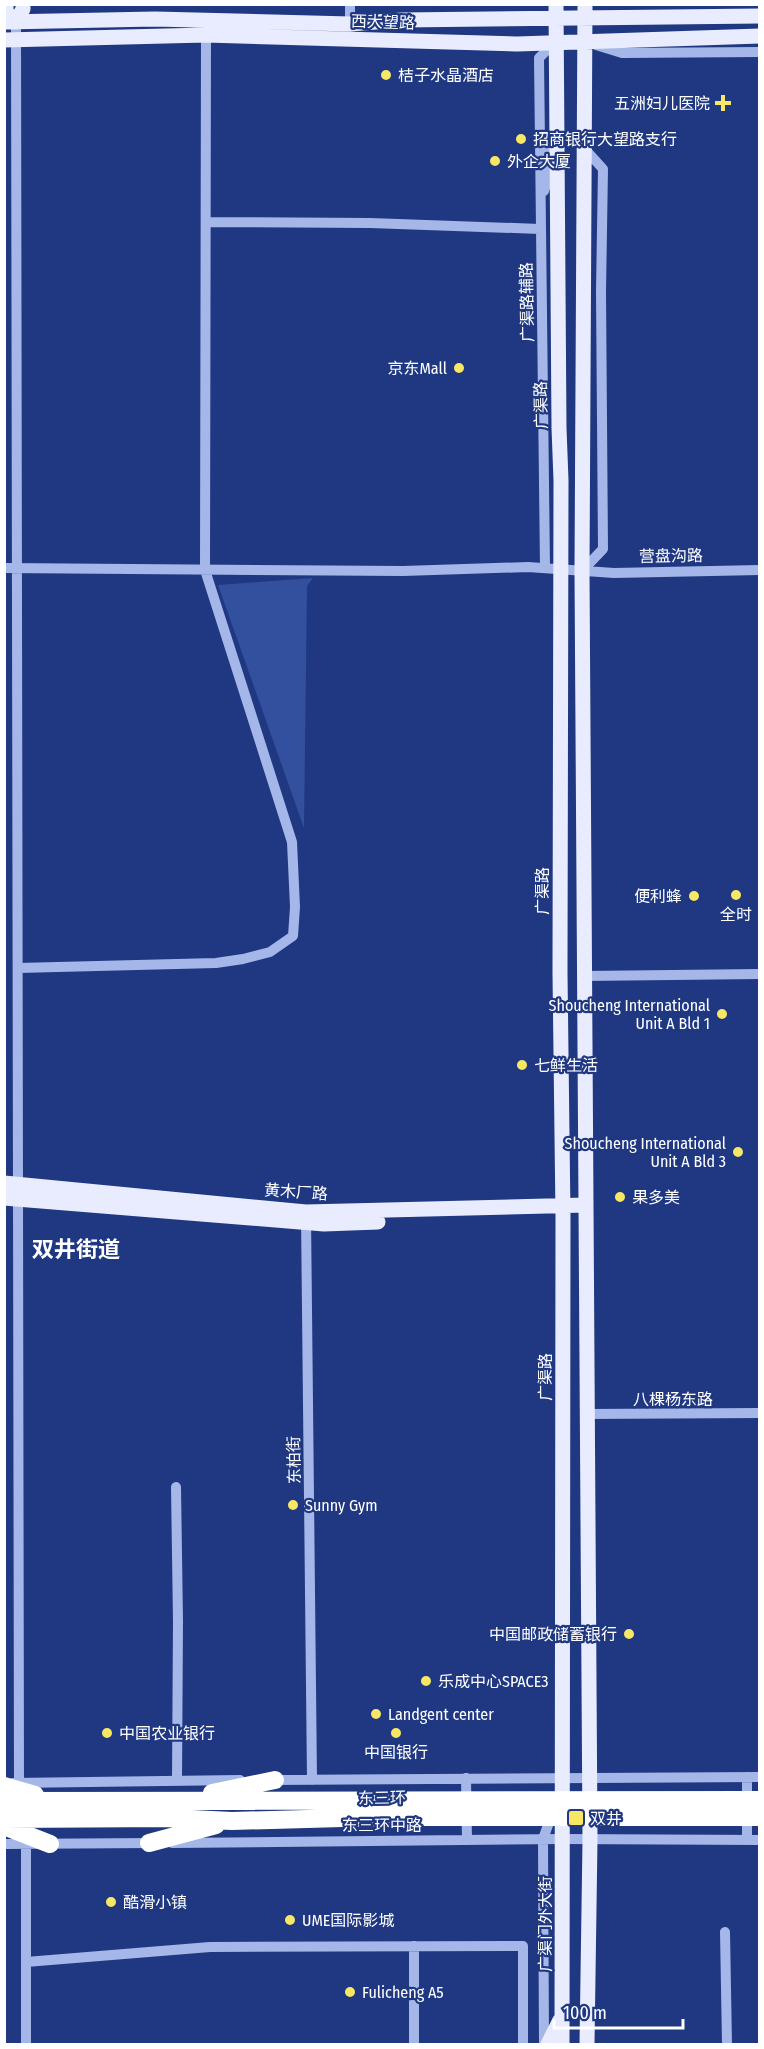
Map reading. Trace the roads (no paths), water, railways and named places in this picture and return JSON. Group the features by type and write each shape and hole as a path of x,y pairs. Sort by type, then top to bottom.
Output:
{"highway":[{"path":"172,1801 275,1780"},
{"path":"9,1784 60,1801"},
{"name":"东三环","path":"4,1818 171,1818 232,1821 378,1809 759,1800"},
{"name":"东三环","path":"4,1801 172,1801 378,1809 759,1817"},
{"path":"149,1843 232,1821"},
{"path":"4,1826 51,1844"}],"main road":[{"path":"6,4 10,22 24,9 23,4"},
{"name":"西大望路","path":"10,22 155,19 350,24 556,11 759,16"},
{"name":"广渠路","path":"556,11 561,480 553,568 563,1211 563,1839"},
{"path":"585,11 582,571 590,1840 587,2044"},
{"name":"西大望路","path":"10,40 206,34 517,44 759,36"},
{"name":"黄木厂路","path":"12,1190 306,1217 381,1212 586,1211"},
{"name":"广渠门外大街","path":"562,2044 563,1839"},
{"path":"546,2044 562,2015"}],"street":[{"path":"350,4 350,24"},
{"path":"10,22 10,568 18,968 12,1190 9,1784 589,1776 759,1777"},
{"path":"18,968 216,963 270,952 293,936 295,907 292,842 205,570 206,34"},
{"path":"585,41 622,53 759,52"},
{"name":"广渠路辅路","path":"553,568 543,467 539,58 555,42"},
{"path":"540,202 548,178 548,154 556,133"},
{"path":"582,571 603,549 601,291 603,169 584,148"},
{"path":"207,222 370,223 540,229"},
{"name":"营盘沟路","path":"10,568 403,571 528,567 614,573 759,570"},
{"path":"584,976 759,974"},
{"name":"东柏街","path":"306,1217 312,1780"},
{"name":"八棵杨东路","path":"587,1414 759,1413"},
{"path":"176,1487 177,1781"},
{"name":"广渠门外大街","path":"546,2044 543,1839 564,1777"},
{"path":"747,1777 747,1840"},
{"path":"466,1778 467,1840"},
{"name":"东三环中路","path":"4,1844 543,1839 759,1840"},
{"path":"26,1845 26,2044"},
{"path":"725,1932 727,2044"},
{"path":"414,1946 414,2044"},
{"path":"26,1962 210,1947 523,1946 523,2044"}],"place":[{"name":"桔子水晶酒店","path":"386,75"},
{"name":"五洲妇儿医院","path":"723,103"},
{"name":"招商银行大望路支行","path":"521,139"},
{"name":"外企大厦","path":"495,161"},
{"name":"京东Mall","path":"459,368"},
{"name":"全时","path":"736,895"},
{"name":"便利蜂","path":"694,896"},
{"name":"Shoucheng International Unit A Bld 1","path":"722,1014"},
{"name":"七鲜生活","path":"522,1065"},
{"name":"Shoucheng International Unit A Bld 3","path":"738,1152"},
{"name":"果多美","path":"620,1197"},
{"name":"Sunny Gym","path":"293,1505"},
{"name":"中国邮政储蓄银行","path":"629,1634"},
{"name":"乐成中心SPACE3","path":"426,1681"},
{"name":"Landgent center","path":"376,1714"},
{"name":"中国农业银行","path":"107,1733"},
{"name":"中国银行","path":"396,1733"},
{"name":"双井","path":"576,1818"},
{"name":"酷滑小镇","path":"111,1902"},
{"name":"UME国际影城","path":"290,1920"},
{"name":"Fulicheng A5","path":"350,1992"}],"district":[{"name":"双井街道","path":"76,1249"}]}
